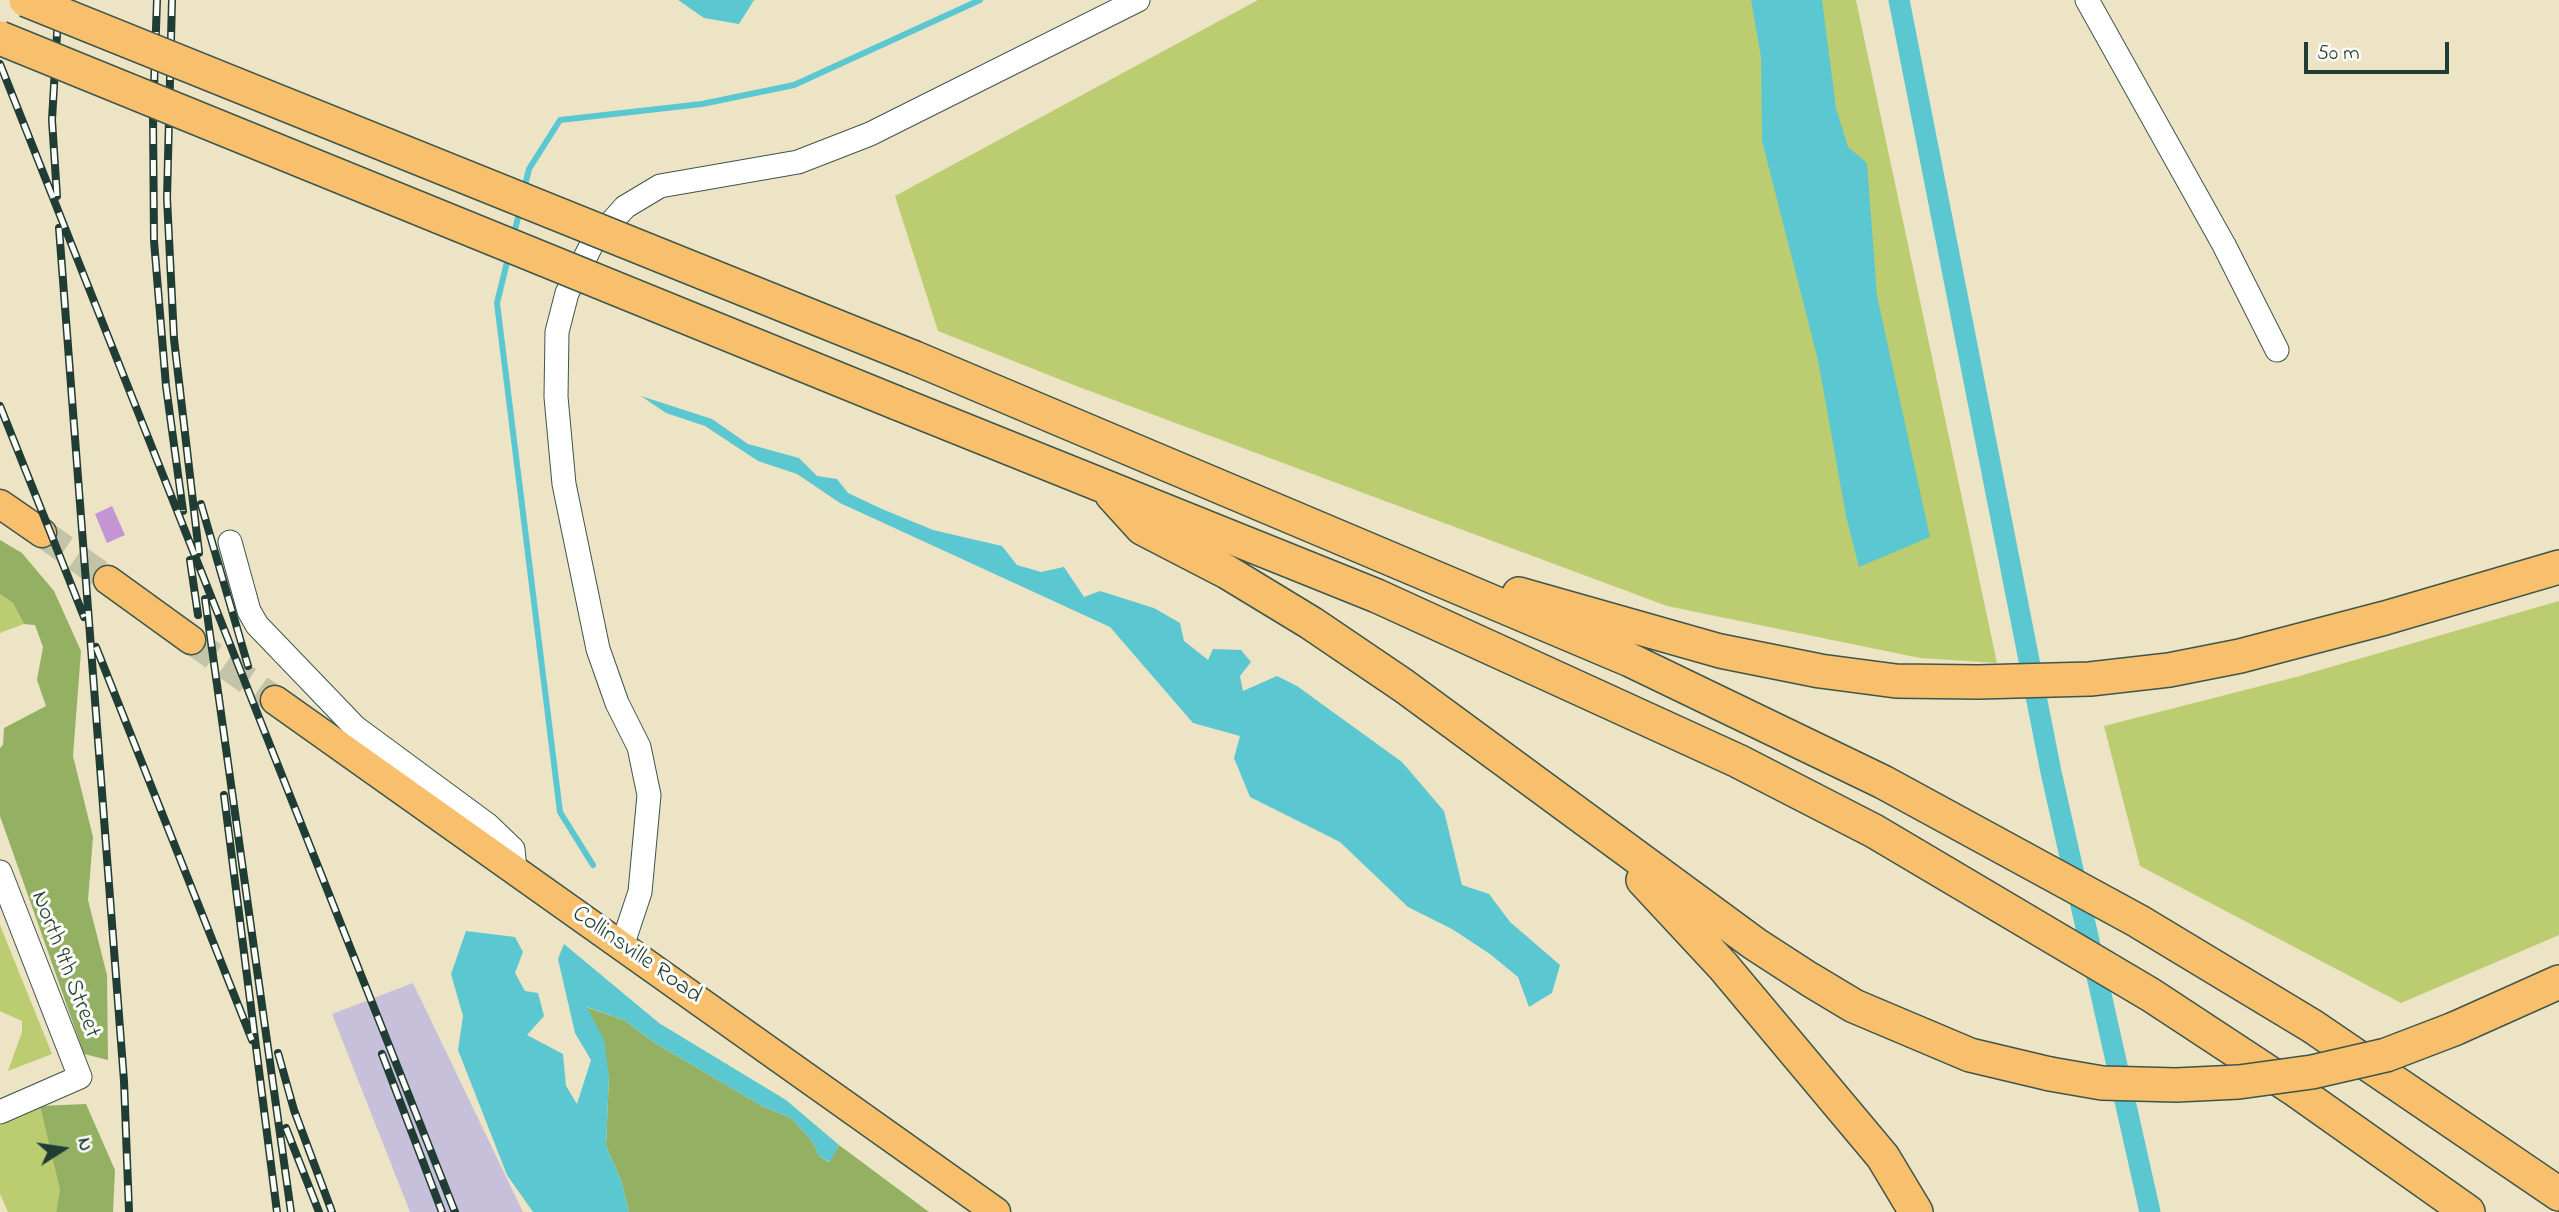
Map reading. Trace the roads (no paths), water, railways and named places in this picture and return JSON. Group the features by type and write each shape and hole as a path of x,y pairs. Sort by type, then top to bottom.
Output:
{"highway":[{"path":"26,0 915,358 1630,660 1883,782 2138,921 2312,1026 2559,1194"},
{"path":"0,38 1108,490 1377,596 1595,693 1738,761 1874,831 2039,926 2151,995 2297,1091 2468,1212"},
{"path":"1108,490 1142,528 1227,572 1311,623 1404,686 1755,944 1854,1006 1970,1055 2026,1070 2102,1083 2176,1085 2239,1082 2312,1072 2386,1055 2454,1029 2559,982"},
{"path":"1461,589 1514,593 1720,650 1820,671 1896,681 1979,682 2091,679 2169,670 2240,656 2314,638 2559,567"},
{"path":"1590,822 1723,966 1874,1146 1916,1212"}],"main road":[{"path":"0,504 42,533"},
{"path":"108,580 191,640"},
{"name":"Collinsville Road","path":"275,700 996,1212"}],"street":[{"path":"622,946 640,892 649,795 639,747 617,703 598,649 565,484 556,397 557,332 567,293 592,244 625,207 660,186 798,162 870,134 1138,0"},
{"path":"2087,0 2224,245 2277,350"},
{"path":"230,542 249,611 257,625 355,727 488,825 513,849 514,870"},
{"name":"North 9th Street","path":"0,872 80,1077 0,1112"}],"water":[{"path":"678,0 754,0 739,24 704,18"},
{"path":"1751,0 1822,0 1836,108 1848,147 1867,163 1877,296 1930,537 1859,567 1846,516 1818,360 1762,141 1761,57"},
{"path":"641,396 712,419 748,444 799,458 817,476 837,479 848,493 882,509 933,530 1002,546 1017,565 1041,572 1064,567 1084,597 1100,591 1154,608 1180,623 1184,641 1208,660 1213,649 1241,650 1251,662 1240,676 1243,691 1277,676 1297,686 1402,762 1444,811 1462,885 1489,894 1510,922 1560,965 1552,993 1529,1007 1518,977 1490,954 1452,929 1408,907 1340,842 1250,797 1234,758 1240,736 1193,723 1110,627 840,503 797,474 758,461 705,426 666,413"},
{"path":"466,931 515,937 523,952 515,973 525,991 538,993 544,1016 527,1035 563,1054 566,1086 577,1104 591,1060 575,1033 558,959 564,944 659,1023 786,1100 839,1145 830,1162 819,1156 812,1141 791,1118 762,1106 655,1043 624,1020 587,1007 604,1040 609,1076 606,1146 621,1180 629,1212 533,1212 507,1175 458,1050 463,1016 451,974"}],"waterway":[{"path":"524,189 529,169 560,120 702,104 794,85 980,0"},
{"path":"1899,0 2051,772 2150,1212"},
{"path":"513,237 520,210"},
{"path":"509,254 497,303 560,812 593,865"}],"tunnel":[{"path":"42,533 108,580"},
{"path":"191,640 275,700"}],"railway":[{"path":"57,196 52,120 59,0"},
{"path":"157,0 153,116 154,241 166,386 183,511"},
{"path":"172,0 167,198 174,339 199,553"},
{"path":"0,64 455,1212"},
{"path":"59,228 124,1081 129,1212"},
{"path":"0,406 84,617"},
{"path":"201,504 248,666"},
{"path":"190,560 198,615"},
{"path":"205,599 291,1212"},
{"path":"96,647 252,1040"},
{"path":"224,795 277,1212"},
{"path":"278,1053 294,1110 332,1212"},
{"path":"382,1054 442,1212"},
{"path":"286,1128 319,1212"}]}
